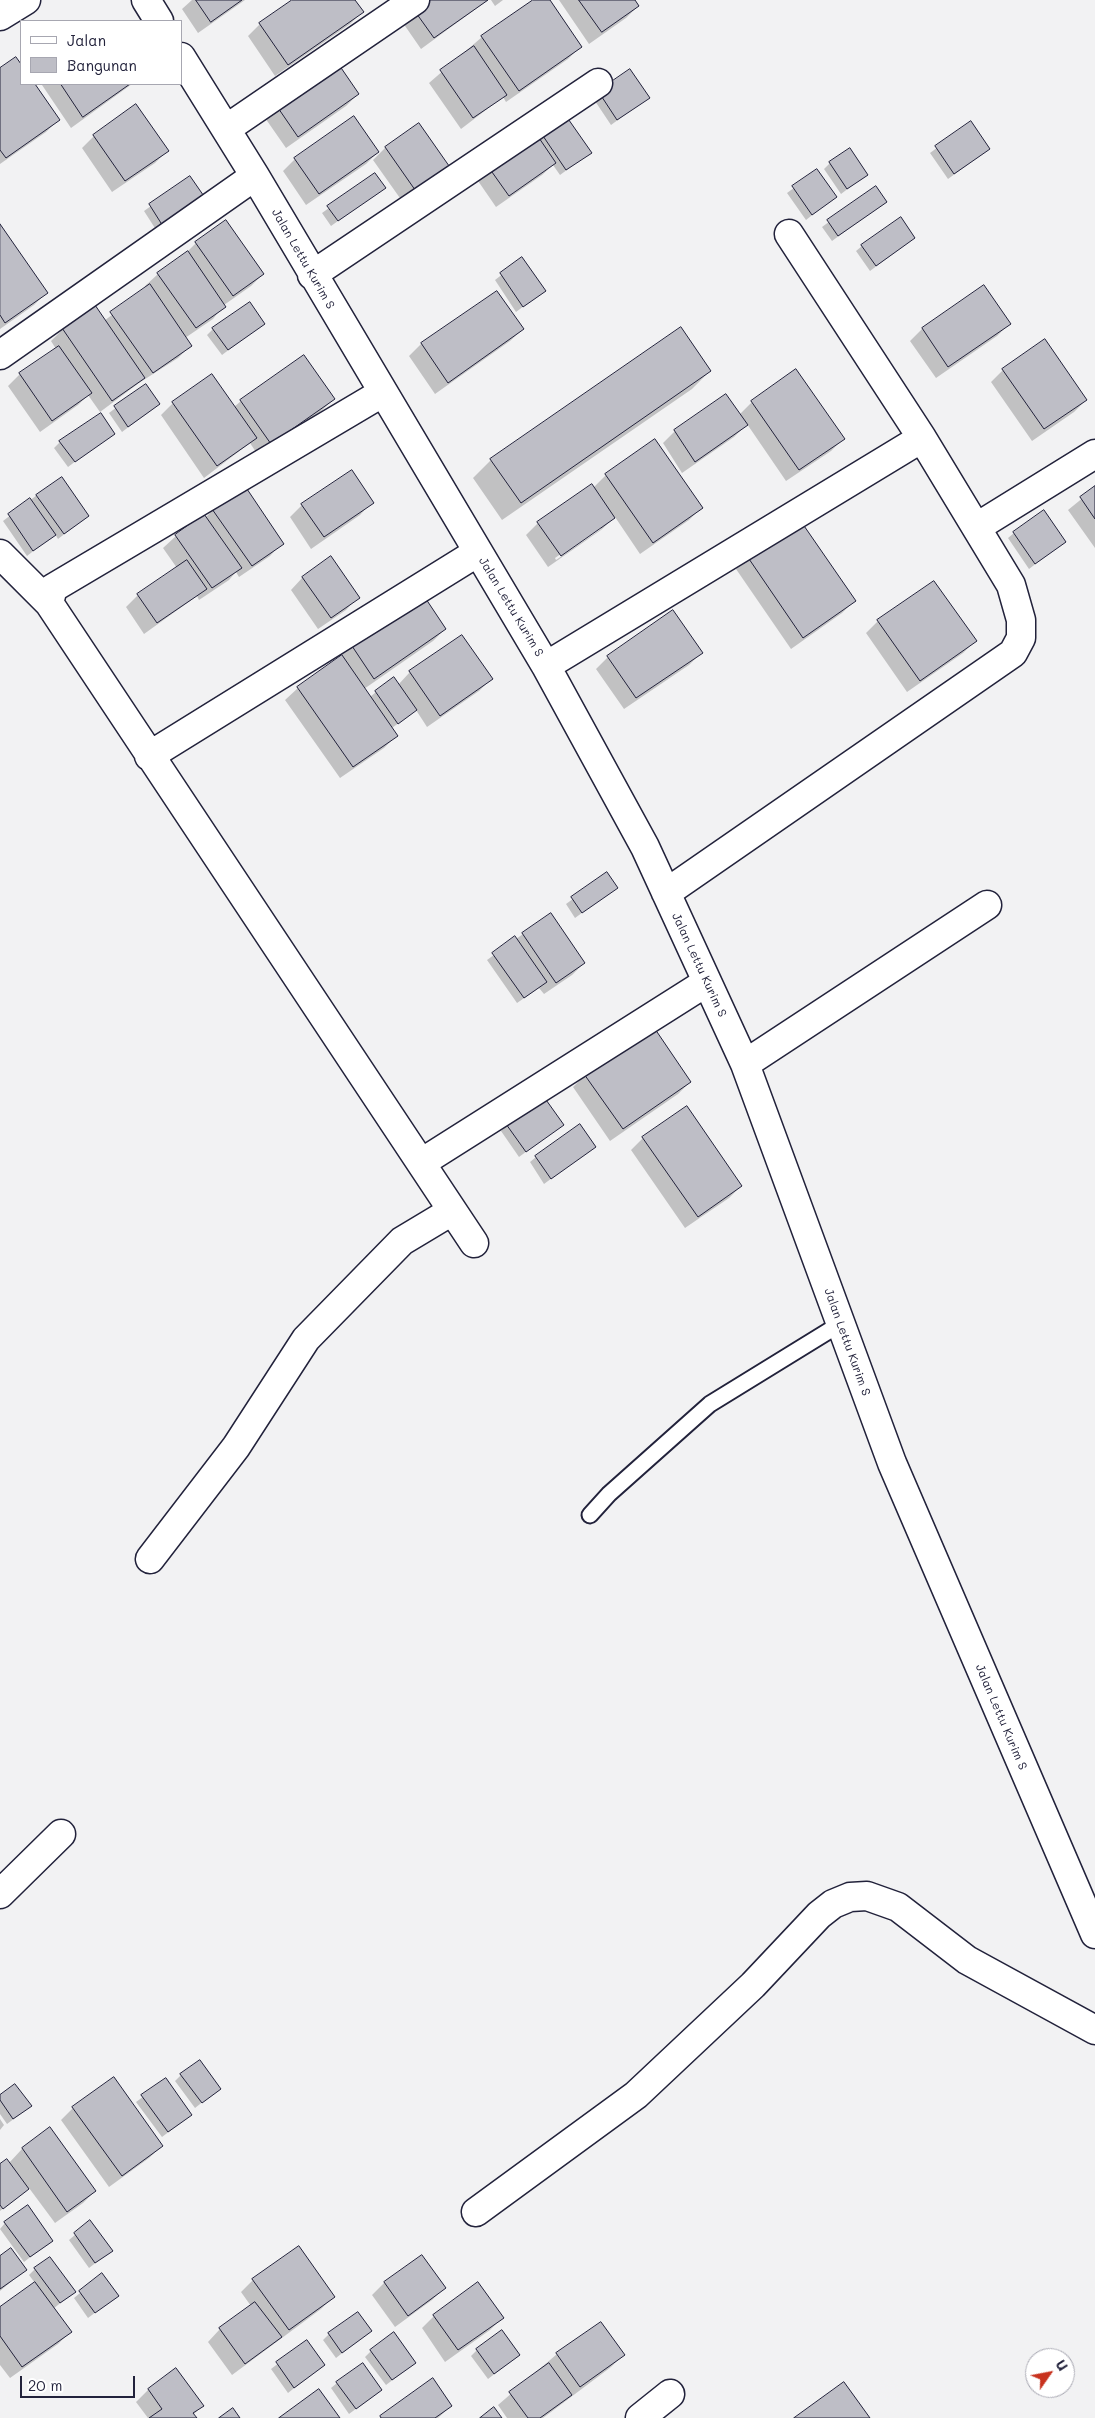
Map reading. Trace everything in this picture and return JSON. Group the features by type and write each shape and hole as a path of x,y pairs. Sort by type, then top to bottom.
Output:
{"street":[{"path":"0,16 26,0"},
{"path":"146,0 158,20"},
{"path":"226,129 415,0"},
{"name":"Jalan Lettu Kurim S","path":"182,59 255,176 382,393 546,666 645,848 745,1064 892,1463 1095,1934"},
{"path":"312,275 598,83"},
{"path":"0,355 255,176"},
{"path":"666,893 1013,653 1021,638 1021,620 1012,585 922,438 789,234"},
{"path":"49,603 53,588 382,393"},
{"path":"546,666 922,438"},
{"path":"977,527 1095,454"},
{"path":"149,756 478,552"},
{"path":"0,554 49,603 474,1243"},
{"path":"745,1064 986,905"},
{"path":"421,1163 707,982"},
{"path":"150,1559 236,1447 306,1339 402,1241 452,1211"},
{"path":"0,1894 60,1834"},
{"path":"476,2212 636,2096 753,1985 819,1915 833,1904 850,1897 867,1896 898,1907 967,1960 1095,2030"},
{"path":"640,2418 670,2394"}],"lane":[{"path":"590,1516 609,1494 710,1404 840,1324"}],"building":[{"path":"196,0 242,0 211,22"},
{"path":"292,0 355,0 364,12 288,65 259,23"},
{"path":"428,0 488,0 434,38 414,10"},
{"path":"533,0 550,0 582,47 519,91 481,36"},
{"path":"579,0 635,0 639,6 602,32"},
{"path":"474,46 507,95 473,118 440,70"},
{"path":"16,57 20,63 20,85 36,85 60,120 6,158 0,150 0,68"},
{"path":"335,59 359,94 298,137 274,102"},
{"path":"630,69 650,98 617,120 598,91"},
{"path":"62,85 129,85 83,117"},
{"path":"136,104 169,151 125,181 93,135"},
{"path":"564,113 592,153 566,170 539,130"},
{"path":"354,116 379,152 319,194 294,158"},
{"path":"971,121 990,149 954,174 935,146"},
{"path":"419,123 454,173 420,197 385,147"},
{"path":"535,132 556,163 509,196 487,165"},
{"path":"850,148 868,175 847,189 829,162"},
{"path":"817,169 837,197 812,215 792,186"},
{"path":"375,173 386,188 338,221 327,206"},
{"path":"190,176 208,202 166,231 149,204"},
{"path":"876,186 887,202 838,236 827,220"},
{"path":"901,217 915,238 876,266 861,245"},
{"path":"226,220 264,274 233,296 195,242"},
{"path":"0,224 48,293 5,323 0,315"},
{"path":"188,251 226,307 196,328 157,273"},
{"path":"522,257 546,291 523,307 500,273"},
{"path":"150,284 192,346 153,373 110,312"},
{"path":"984,285 1011,324 948,367 922,328"},
{"path":"497,291 524,329 448,383 421,343"},
{"path":"250,302 265,324 228,350 212,328"},
{"path":"95,305 145,378 112,401 62,328"},
{"path":"681,327 711,371 521,503 490,459"},
{"path":"1045,339 1087,400 1044,429 1002,369"},
{"path":"59,346 92,393 52,421 19,373"},
{"path":"304,355 335,399 271,444 240,400"},
{"path":"796,369 845,439 799,470 751,401"},
{"path":"212,374 257,438 217,466 172,402"},
{"path":"146,384 160,404 128,427 114,406"},
{"path":"726,394 748,425 695,462 674,430"},
{"path":"101,413 115,434 75,462 59,441"},
{"path":"655,439 703,508 653,543 605,474"},
{"path":"352,470 374,503 324,537 301,504"},
{"path":"62,477 89,516 64,534 36,495"},
{"path":"592,484 615,518 561,556 537,522"},
{"path":"245,486 284,544 252,566 212,509"},
{"path":"1095,486 1095,519 1080,497"},
{"path":"30,498 56,535 33,551 8,514"},
{"path":"1044,510 1066,542 1035,564 1013,532"},
{"path":"204,514 242,568 212,588 175,535"},
{"path":"800,520 856,601 803,638 747,556"},
{"path":"331,556 360,598 331,618 302,577"},
{"path":"187,560 207,589 157,623 137,594"},
{"path":"934,581 977,641 920,681 877,620"},
{"path":"422,593 446,629 374,679 350,643"},
{"path":"673,610 703,653 636,698 607,656"},
{"path":"462,635 493,679 440,716 409,671"},
{"path":"342,655 398,736 353,767 297,687"},
{"path":"394,677 417,710 398,724 375,691"},
{"path":"607,872 618,888 582,913 571,897"},
{"path":"551,913 585,963 556,983 522,933"},
{"path":"515,936 547,982 524,998 492,953"},
{"path":"653,1026 691,1082 623,1129 584,1074"},
{"path":"544,1097 564,1125 526,1152 506,1124"},
{"path":"687,1106 742,1186 698,1217 642,1137"},
{"path":"580,1124 596,1147 551,1179 535,1156"},
{"path":"200,2060 221,2089 202,2103 180,2074"},
{"path":"114,2077 163,2146 122,2176 72,2107"},
{"path":"166,2078 192,2115 168,2132 141,2095"},
{"path":"15,2084 32,2106 13,2119 0,2100 0,2095"},
{"path":"50,2127 96,2191 67,2212 22,2148"},
{"path":"7,2159 29,2189 3,2209 0,2205 0,2164"},
{"path":"28,2205 53,2241 30,2257 4,2222"},
{"path":"90,2220 113,2251 95,2263 74,2233"},
{"path":"299,2246 335,2297 289,2330 252,2279"},
{"path":"11,2248 27,2270 0,2289 0,2256"},
{"path":"422,2255 446,2288 408,2316 384,2282"},
{"path":"50,2257 76,2292 60,2303 34,2268"},
{"path":"102,2273 119,2296 95,2313 79,2291"},
{"path":"35,2282 72,2332 22,2367 0,2336 0,2307"},
{"path":"478,2282 504,2318 458,2350 433,2315"},
{"path":"255,2302 282,2337 245,2364 219,2328"},
{"path":"358,2312 372,2331 342,2353 328,2333"},
{"path":"601,2322 625,2355 580,2387 556,2353"},
{"path":"502,2330 520,2355 494,2374 476,2349"},
{"path":"394,2332 416,2363 392,2380 370,2350"},
{"path":"307,2340 325,2365 294,2388 276,2362"},
{"path":"363,2363 382,2390 356,2409 336,2382"},
{"path":"549,2363 572,2395 540,2418 528,2418 509,2392"},
{"path":"176,2368 204,2406 193,2413 197,2418 149,2418 162,2409 148,2389"},
{"path":"433,2378 452,2406 435,2418 381,2418 380,2416"},
{"path":"844,2382 870,2418 794,2418"},
{"path":"319,2389 340,2418 279,2418"},
{"path":"494,2407 502,2418 480,2418"},
{"path":"233,2408 240,2418 219,2418"}]}
